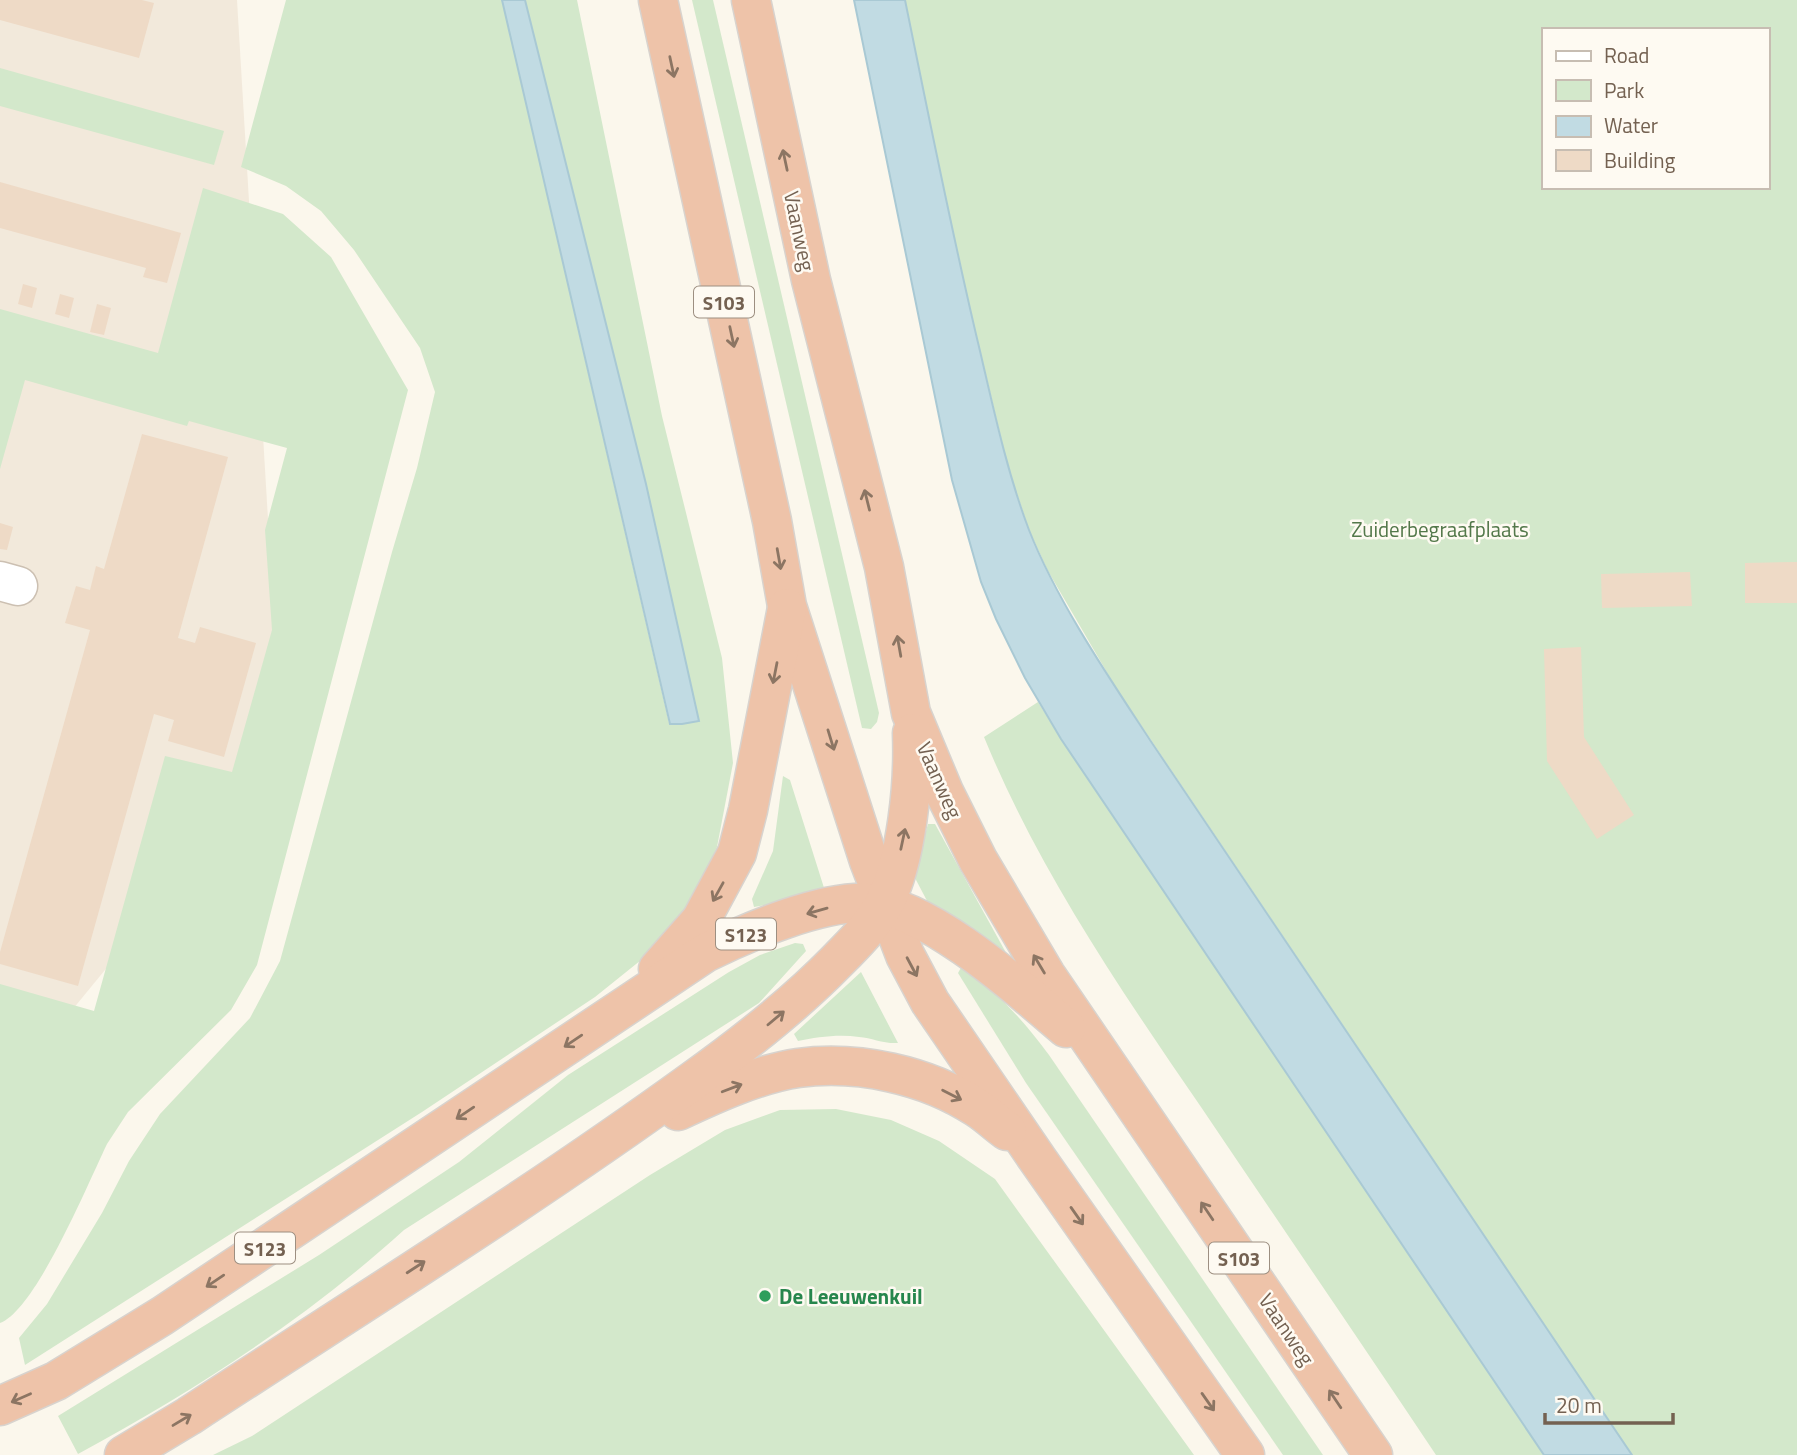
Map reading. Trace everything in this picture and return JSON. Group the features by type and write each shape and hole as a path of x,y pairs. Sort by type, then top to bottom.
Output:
{"highway":[{"name":"S103","path":"658,0 772,520 788,606 884,905 905,955 930,1002 1245,1455"},
{"name":"Vaanweg","path":"751,0 811,280 884,567 911,713 944,792 978,860 1046,975 1373,1455"},
{"path":"623,1006 701,920 737,853 788,606"},
{"path":"124,1455 189,1416 603,1146 760,1032 800,998 847,951 884,905 900,852 909,809 913,752 911,713"},
{"name":"S123","path":"0,1406 56,1381 162,1316 705,953 769,925 846,903 884,905"},
{"path":"884,905 923,922 960,943 1105,1061"},
{"path":"603,1146 738,1085 798,1068 866,1067 933,1086 977,1108 1038,1160"}],"shaded area":[{"path":"0,0 237,0 282,754 0,1098"}],"green space":[{"path":"286,0 502,0 669,723 699,720 646,484 525,0 577,0 662,416 722,658 733,763 717,847 697,890 661,944 595,997 422,1112 25,1365 19,1338 47,1304 102,1213 129,1161 160,1114 250,1018 280,961 417,468 435,392 420,348 354,250 321,211 286,186 241,167"},
{"path":"692,0 713,0 879,713 877,722 871,729 862,728"},
{"name":"Zuiderbegraafplaats","path":"905,0 1797,0 1797,1455 1632,1455 1116,688 1048,571 1030,532 1009,471 957,254"},
{"path":"0,68 224,131 214,165 0,106"},
{"path":"203,188 283,214 331,257 408,390 257,965 231,1010 128,1112 107,1144 45,1270 14,1313 0,1323 0,984 94,1011 165,756 232,772 272,630 265,530 287,448 189,421 187,426 25,380 0,469 0,309 158,353"},
{"path":"1038,702 1544,1455 1436,1455 1141,1018 1055,881 1029,834 984,737"},
{"path":"783,776 790,780 825,891 820,896 754,907 752,899 773,851"},
{"path":"928,824 935,824 1010,960 935,916 915,878"},
{"path":"795,943 803,944 806,951 759,1003 404,1230 328,1294 248,1352 164,1405 78,1454 58,1416 319,1255 459,1162 568,1075 729,972 760,955"},
{"path":"962,966 1009,1007 1049,1055 1323,1455 1283,1455 1026,1083 958,973"},
{"path":"861,972 898,1043 844,1036 798,1041 794,1034"},
{"name":"De Leeuwenkuil","path":"836,1109 891,1120 939,1141 995,1179 1194,1455 213,1455 252,1436 650,1175 725,1130 780,1110"}],"water":[{"path":"502,0 525,0 646,484 699,721 670,724"},
{"path":"854,0 905,0 960,264 1001,441 1029,530 1054,584 1084,638 1150,740 1632,1455 1544,1455 1061,739 1025,678 981,582 952,480"}],"building":[{"path":"0,0 142,0 154,3 139,58 0,20"},
{"path":"0,182 181,233 167,283 143,277 146,268 0,228"},
{"path":"23,284 37,288 32,308 18,304"},
{"path":"60,294 74,298 69,318 55,314"},
{"path":"97,304 111,308 104,335 90,332"},
{"path":"142,434 228,457 178,638 195,643 200,627 256,643 224,757 168,741 174,720 154,714 78,986 0,964 0,952 90,630 65,623 76,586 90,590 96,566 104,569"},
{"path":"0,523 13,527 7,550 0,549"},
{"path":"1797,562 1797,603 1745,603 1745,563"},
{"path":"1690,572 1692,606 1602,608 1601,574"},
{"path":"1581,647 1584,737 1634,815 1597,839 1547,761 1544,649"}],"place":[{"name":"De Leeuwenkuil","path":"765,1296"}]}
